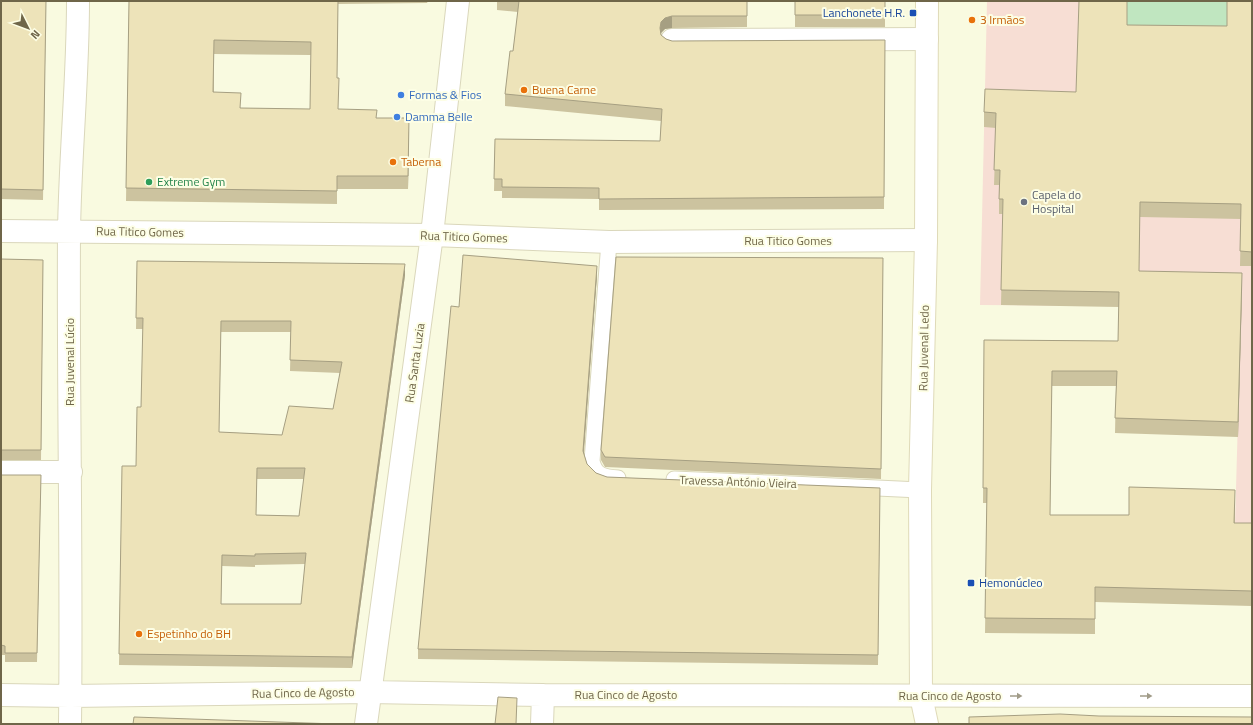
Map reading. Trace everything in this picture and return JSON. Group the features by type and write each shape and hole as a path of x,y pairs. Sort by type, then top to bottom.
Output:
{"street":[{"name":"Rua Juvenal Lúcio","path":"70,724 70,232 78,1"},
{"name":"Rua Santa Luzia","path":"366,724 369,692 432,235 458,1"},
{"name":"Rua Juvenal Ledo","path":"927,1 926,240 920,490 921,696 927,724"},
{"path":"672,40 926,39"},
{"name":"Rua Titico Gomes","path":"1,231 432,235 609,242 926,240"},
{"path":"1,472 71,472"},
{"name":"Rua Cinco de Agosto","path":"1,695 70,696 369,692 543,695 1252,696"},
{"path":"542,724 543,695"},
{"name":"Rua Juvenal Ledo","path":"912,724 921,696"}],"lane":[{"path":"609,242 592,461 596,472 601,476 630,478"},
{"name":"Travessa António Vieira","path":"661,479 920,490"}],"shaded area":[{"path":"987,1 1252,1 1252,525 1235,524 1242,276 1086,273 1085,306 980,305"}],"green space":[{"path":"1127,1 1227,1 1227,40 1127,40"}],"building":[{"path":"1,1 46,1 43,190 1,189"},
{"path":"129,1 338,1 338,109 377,110 376,118 409,118 408,176 337,176 337,191 126,188","holes":["214,40 311,42 310,109 240,108 241,93 213,92"]},
{"path":"519,1 747,1 747,16 672,16 665,18 661,22 661,35 672,41 885,40 884,197 599,199 599,188 502,187 502,179 494,179 495,139 660,141 662,109 505,94 510,51 513,51"},
{"path":"795,1 885,1 885,15 795,15"},
{"path":"1079,1 1127,1 1127,25 1227,26 1227,1 1252,1 1252,252 1240,251 1241,204 1140,202 1139,271 1242,273 1238,422 1115,418 1117,371 1052,371 1050,515 1129,515 1129,487 1235,490 1234,523 1252,523 1252,591 1095,587 1095,619 985,618 987,488 983,488 984,340 1118,341 1119,292 1001,290 1003,199 999,199 1000,170 994,170 996,113 984,112 985,89 1076,92"},
{"path":"463,255 597,266 583,451 587,464 596,473 607,477 880,488 878,655 418,649 451,306 459,307"},
{"path":"616,257 883,258 881,469 605,457 601,450"},
{"path":"1,259 43,260 41,450 1,450"},
{"path":"137,261 405,264 352,657 119,654 122,466 136,466 137,407 141,407 143,318 136,318","holes":["221,321 291,321 290,360 342,362 333,409 289,406 282,435 219,432","257,468 305,468 299,516 256,515","306,553 301,604 221,604 222,555 255,556 255,554"]},
{"path":"1,475 41,475 37,653 5,653 5,646 1,645"},
{"path":"498,697 517,698 516,724 495,724"},
{"path":"1060,714 1099,716 1252,717 1252,724 969,724 969,717"},
{"path":"134,717 336,724 133,724"}],"place":[{"name":"Lanchonete H.R.","path":"913,13"},
{"name":"3 Irmãos","path":"972,20"},
{"name":"Buena Carne","path":"524,90"},
{"name":"Formas & Fios","path":"401,95"},
{"name":"Damma Belle","path":"397,117"},
{"name":"Taberna","path":"393,162"},
{"name":"Extreme Gym","path":"149,182"},
{"name":"Capela do Hospital","path":"1024,202"},
{"name":"Hemonúcleo","path":"971,583"},
{"name":"Espetinho do BH","path":"139,634"}]}
